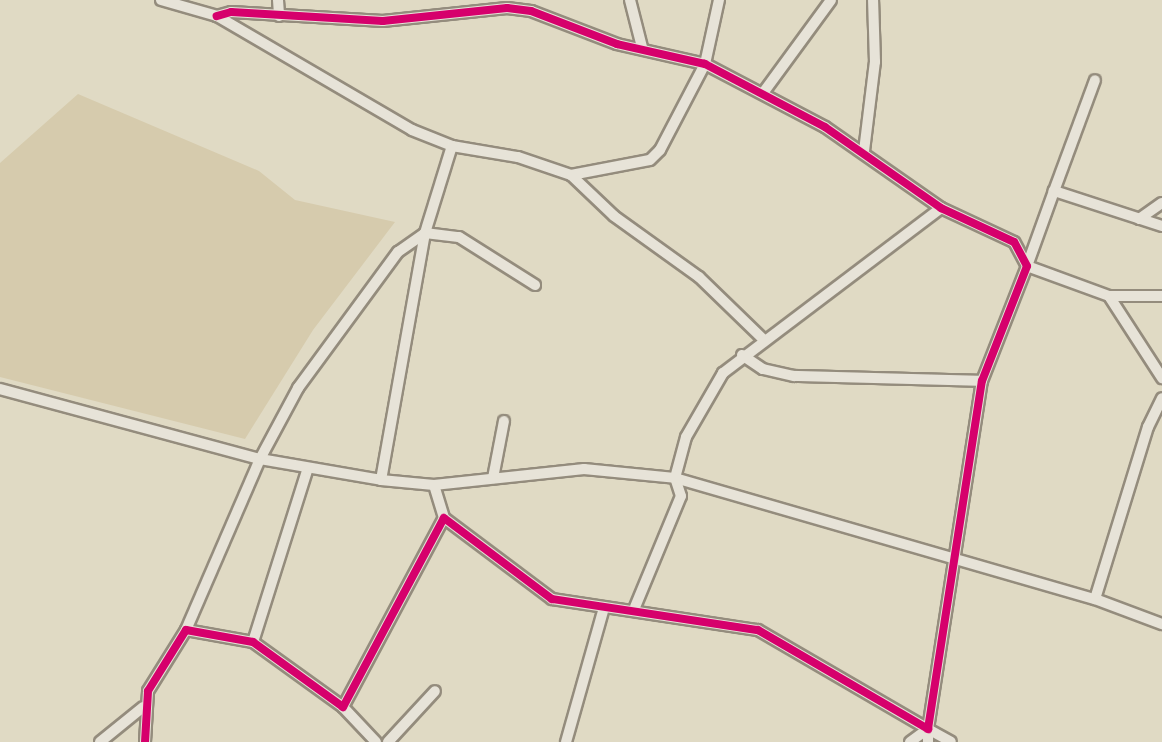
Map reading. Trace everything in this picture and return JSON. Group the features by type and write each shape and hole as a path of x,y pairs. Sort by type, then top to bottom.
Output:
{"street":[{"path":"161,0 217,16 384,117 452,146 518,157 571,175 614,216 699,277 762,338"},
{"path":"278,0 279,16"},
{"path":"630,0 642,47"},
{"path":"571,175 650,160 705,64 719,0"},
{"path":"763,93 831,0"},
{"path":"864,152 875,62 873,0"},
{"path":"217,16 231,12 383,21 507,8 705,64 763,93 864,152 941,208 1014,242 1027,266 1109,296 1162,296"},
{"path":"928,742 928,729 957,560 982,381 1095,80"},
{"path":"381,480 425,233 452,146"},
{"path":"1054,191 1162,226"},
{"path":"1139,219 1162,203"},
{"path":"635,607 681,496 675,478 686,437 707,397 742,355 762,338 941,208"},
{"path":"145,742 143,707 162,664 186,630 260,459 298,388 398,252 425,233 470,242 535,285"},
{"path":"1109,296 1162,378"},
{"path":"742,355 763,369 794,376 982,381"},
{"path":"0,389 260,459 381,480 434,485 584,469 675,478 1095,599 1162,624"},
{"path":"1095,599 1148,427 1162,398"},
{"path":"493,478 504,421"},
{"path":"253,642 308,468"},
{"path":"434,485 444,518 552,599 604,608 635,607 758,630 951,742"},
{"path":"343,707 444,518"},
{"path":"566,742 604,608"},
{"path":"186,630 253,642 343,707 376,742"},
{"path":"388,742 435,691"},
{"path":"99,742 143,707"},
{"path":"910,742 928,729"}],"shaded area":[{"path":"78,94 259,171 295,200 395,222 313,330 245,439 0,377 0,163"}],"cycle path":[{"path":"145,742 148,691 186,630 253,642 343,707 444,518 552,599 758,630 928,729 982,381 1027,266 1014,242 941,208 825,127 705,64 617,44 531,11 507,8 383,21 231,12 217,16"}]}
